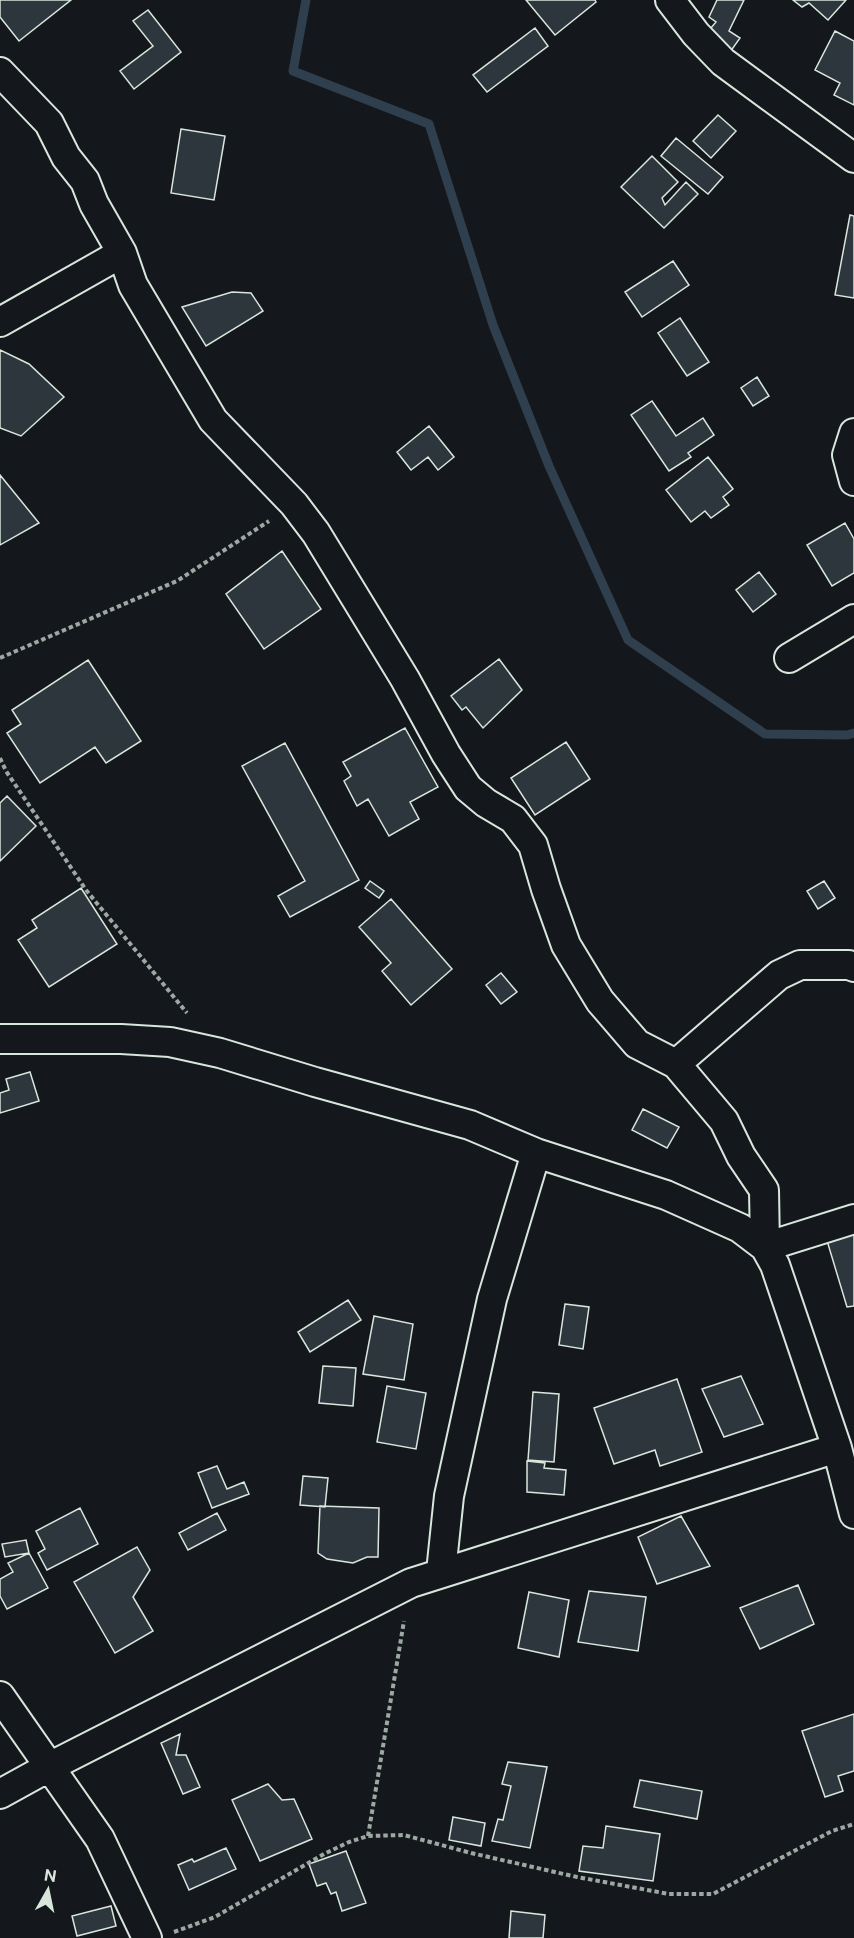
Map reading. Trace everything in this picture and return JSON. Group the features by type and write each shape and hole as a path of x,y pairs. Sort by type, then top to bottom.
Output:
{"street":[{"path":"670,0 696,34 723,62 854,158"},
{"path":"0,72 49,123 66,157 85,181 94,204 122,253 133,285 213,420 294,504 333,560 468,788 486,803 513,819 533,845 566,945 600,1001 637,1044 676,1064 724,1121 741,1156 764,1190 765,1247"},
{"path":"0,322 122,253"},
{"path":"854,433 847,455 854,481"},
{"path":"789,658 854,619"},
{"path":"676,1064 779,975 800,965 849,965 854,967"},
{"path":"0,1039 121,1039 170,1042 220,1053 470,1125 536,1153 666,1195 740,1228 765,1247 775,1264 837,1448 854,1514"},
{"path":"441,1572 449,1496 492,1299 536,1153"},
{"path":"765,1247 854,1219"},
{"path":"0,1794 411,1582 837,1448"},
{"path":"0,1696 100,1839 157,1936"}],"path":[{"path":"0,658 177,581 294,504"},
{"path":"0,758 6,771 86,890 190,1017"},
{"path":"368,1836 411,1582"},
{"path":"157,1936 215,1917 324,1854 368,1836 404,1835 556,1872 669,1894 712,1894 831,1831 854,1824"}],"building":[{"path":"0,0 71,0 19,41 0,17"},
{"path":"526,0 595,0 596,2 555,35"},
{"path":"717,0 744,0 729,31 740,38 728,55 705,35 716,22 709,17"},
{"path":"793,0 846,0 828,20 809,3 802,7"},
{"path":"148,10 181,52 134,89 120,71 153,46 133,21"},
{"path":"535,28 548,46 487,92 473,75"},
{"path":"835,31 854,41 854,105 834,95 840,83 815,70"},
{"path":"718,115 736,131 711,158 693,141"},
{"path":"181,129 225,136 214,200 171,193"},
{"path":"676,138 723,177 708,194 661,156"},
{"path":"652,156 678,182 662,198 665,205 686,182 698,194 664,228 621,187"},
{"path":"850,215 854,216 854,298 835,295"},
{"path":"673,261 689,285 642,317 625,292"},
{"path":"232,292 251,293 263,311 206,346 182,307"},
{"path":"680,318 709,362 687,376 658,333"},
{"path":"0,350 29,364 64,397 21,436 0,428"},
{"path":"757,377 769,396 753,406 741,388"},
{"path":"652,401 676,436 703,418 714,435 688,453 691,457 669,471 631,415"},
{"path":"429,426 454,457 438,470 428,457 411,470 397,452"},
{"path":"708,457 733,489 723,497 729,505 711,518 705,511 691,522 666,490"},
{"path":"0,475 39,523 0,545"},
{"path":"845,523 854,539 854,573 832,586 807,545"},
{"path":"282,551 321,609 264,649 226,594"},
{"path":"759,572 776,594 753,612 736,590"},
{"path":"499,659 522,690 483,728 466,707 462,710 451,696"},
{"path":"88,660 141,741 106,763 95,747 40,783 7,733 21,724 12,710"},
{"path":"405,728 438,787 410,802 419,819 389,836 368,799 357,806 344,781 351,776 343,762"},
{"path":"566,742 590,779 535,815 511,778"},
{"path":"285,743 359,880 290,917 278,896 305,881 242,766"},
{"path":"7,796 36,826 0,861 0,803"},
{"path":"370,881 384,891 379,898 365,888"},
{"path":"824,881 835,898 818,909 807,891"},
{"path":"81,888 117,944 49,987 18,940 37,928 32,920"},
{"path":"391,899 452,969 411,1005 382,971 391,963 359,927"},
{"path":"501,973 517,992 501,1004 486,985"},
{"path":"30,1072 39,1101 0,1113 0,1093 9,1090 6,1079"},
{"path":"643,1109 679,1127 667,1148 632,1130"},
{"path":"854,1233 854,1306 847,1307 825,1234"},
{"path":"348,1300 361,1320 310,1352 298,1332"},
{"path":"565,1304 589,1307 583,1349 559,1345"},
{"path":"374,1316 413,1324 404,1380 363,1374"},
{"path":"323,1366 356,1368 353,1406 319,1403"},
{"path":"741,1376 763,1424 724,1437 702,1389"},
{"path":"677,1379 702,1452 660,1466 655,1450 614,1464 594,1408"},
{"path":"387,1386 426,1393 416,1449 377,1442"},
{"path":"533,1392 559,1394 554,1462 528,1460"},
{"path":"527,1461 545,1463 544,1468 566,1470 564,1495 527,1492"},
{"path":"217,1466 227,1489 244,1482 249,1494 212,1508 198,1473"},
{"path":"303,1476 328,1478 325,1507 300,1505"},
{"path":"320,1506 379,1508 378,1557 367,1557 353,1563 327,1559 318,1553"},
{"path":"80,1508 98,1544 47,1570 38,1553 45,1549 36,1531"},
{"path":"217,1513 226,1530 188,1550 179,1533"},
{"path":"681,1516 710,1566 657,1584 638,1537"},
{"path":"26,1540 29,1553 5,1557 2,1544"},
{"path":"137,1547 150,1570 133,1597 153,1631 115,1653 74,1582"},
{"path":"29,1553 48,1588 7,1609 0,1596 0,1579 13,1572 8,1563"},
{"path":"798,1585 814,1624 760,1649 740,1608"},
{"path":"589,1591 646,1597 638,1651 578,1642"},
{"path":"529,1592 569,1600 559,1657 518,1648"},
{"path":"854,1714 854,1771 838,1776 843,1791 825,1797 802,1731"},
{"path":"180,1734 176,1755 186,1755 200,1787 183,1794 161,1743"},
{"path":"508,1762 547,1767 530,1848 492,1841 498,1819 503,1820 511,1786 502,1784"},
{"path":"640,1780 702,1791 697,1819 634,1807"},
{"path":"268,1784 282,1800 294,1799 312,1839 260,1861 232,1800"},
{"path":"453,1817 485,1823 481,1846 449,1840"},
{"path":"606,1826 660,1834 653,1881 579,1871 583,1846 603,1848"},
{"path":"226,1848 236,1869 189,1890 178,1865 192,1859 194,1862"},
{"path":"346,1851 366,1903 342,1911 336,1892 331,1894 326,1883 317,1886 309,1864"},
{"path":"111,1906 116,1926 77,1936 72,1916"},
{"path":"511,1911 545,1915 543,1938 509,1938"}],"waterway":[{"path":"306,0 293,71 429,124 493,325 549,466 628,640 765,734 847,735 854,733"}]}
